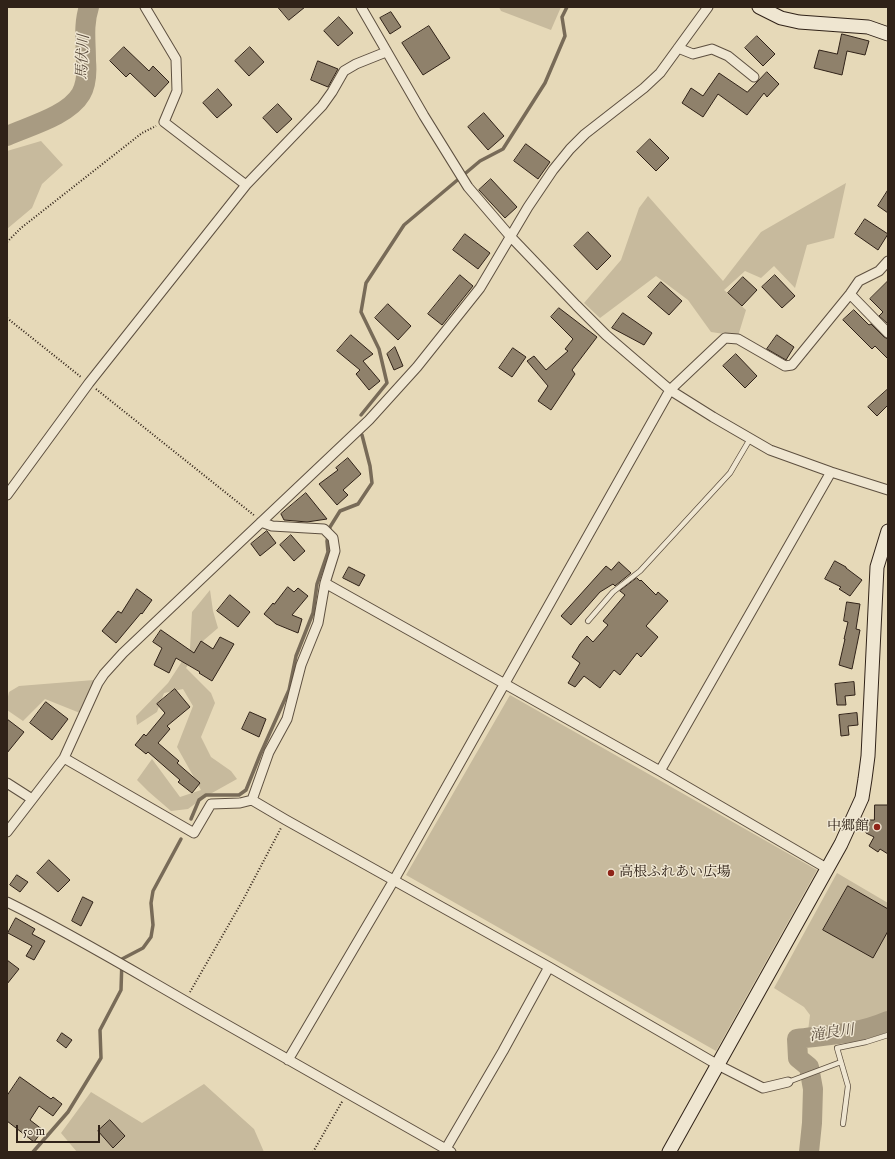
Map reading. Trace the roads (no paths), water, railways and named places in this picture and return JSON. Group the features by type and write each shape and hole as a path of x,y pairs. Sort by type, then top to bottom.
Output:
{"street":[{"path":"145,7 176,59 177,91 164,122 246,185"},
{"path":"361,7 454,167 468,187 510,236 606,335 670,390 770,450 831,472 888,490"},
{"path":"7,832 64,758 104,674 123,653 369,420 417,367 480,288 510,236 553,170 570,148 585,134 644,88 660,73 708,7"},
{"path":"759,7 781,18 799,22 868,27 888,34"},
{"path":"678,48 693,54 712,49 728,56 754,77"},
{"path":"7,495 89,384 246,185 322,106 344,71 356,64 386,52"},
{"path":"288,1060 394,880 503,684 670,390 725,338 738,339 785,366 792,366 859,281 879,271 888,261"},
{"path":"850,294 888,333"},
{"path":"660,771 831,472"},
{"path":"252,800 269,752 287,719 301,665 318,623 325,583 335,551 334,538 324,529 272,526 261,522"},
{"path":"669,1152 828,869 855,816 862,798 868,756 877,567 888,531"},
{"path":"325,583 660,771 828,869"},
{"path":"64,758 194,832 210,804 240,803 252,800 718,1065 763,1088 788,1082"},
{"path":"7,783 32,799"},
{"path":"7,902 128,968 288,1060 348,1092 447,1151 548,967"}],"lane":[{"path":"588,621 613,592 640,571 730,473 750,439"},
{"path":"843,1124 848,1086 837,1048 866,1042 888,1035"},
{"path":"788,1082 841,1062"}],"waterway":[{"name":"馬伏川","path":"7,136 58,114 75,102 81,94 84,87 86,74 85,27 89,7"},
{"path":"361,415 387,383 379,349 361,312 366,283 404,225 480,161 503,149 545,83 565,36 562,17 567,7"},
{"path":"191,819 199,800 206,795 239,795 246,790 289,690 296,656 313,613 317,584 328,552 327,541 330,527 340,511 358,504 372,483 370,466 362,435"},
{"path":"33,1152 68,1112 101,1058 100,1030 121,990 122,959 143,948 151,937 153,925 151,903 153,891 181,839"},
{"name":"滝良川","path":"809,1152 813,1089 809,1067 798,1058 797,1039 866,1029 888,1021"}],"place":[{"name":"中郷館","path":"877,827"},
{"name":"高根ふれあい広場","path":"611,873"}]}
